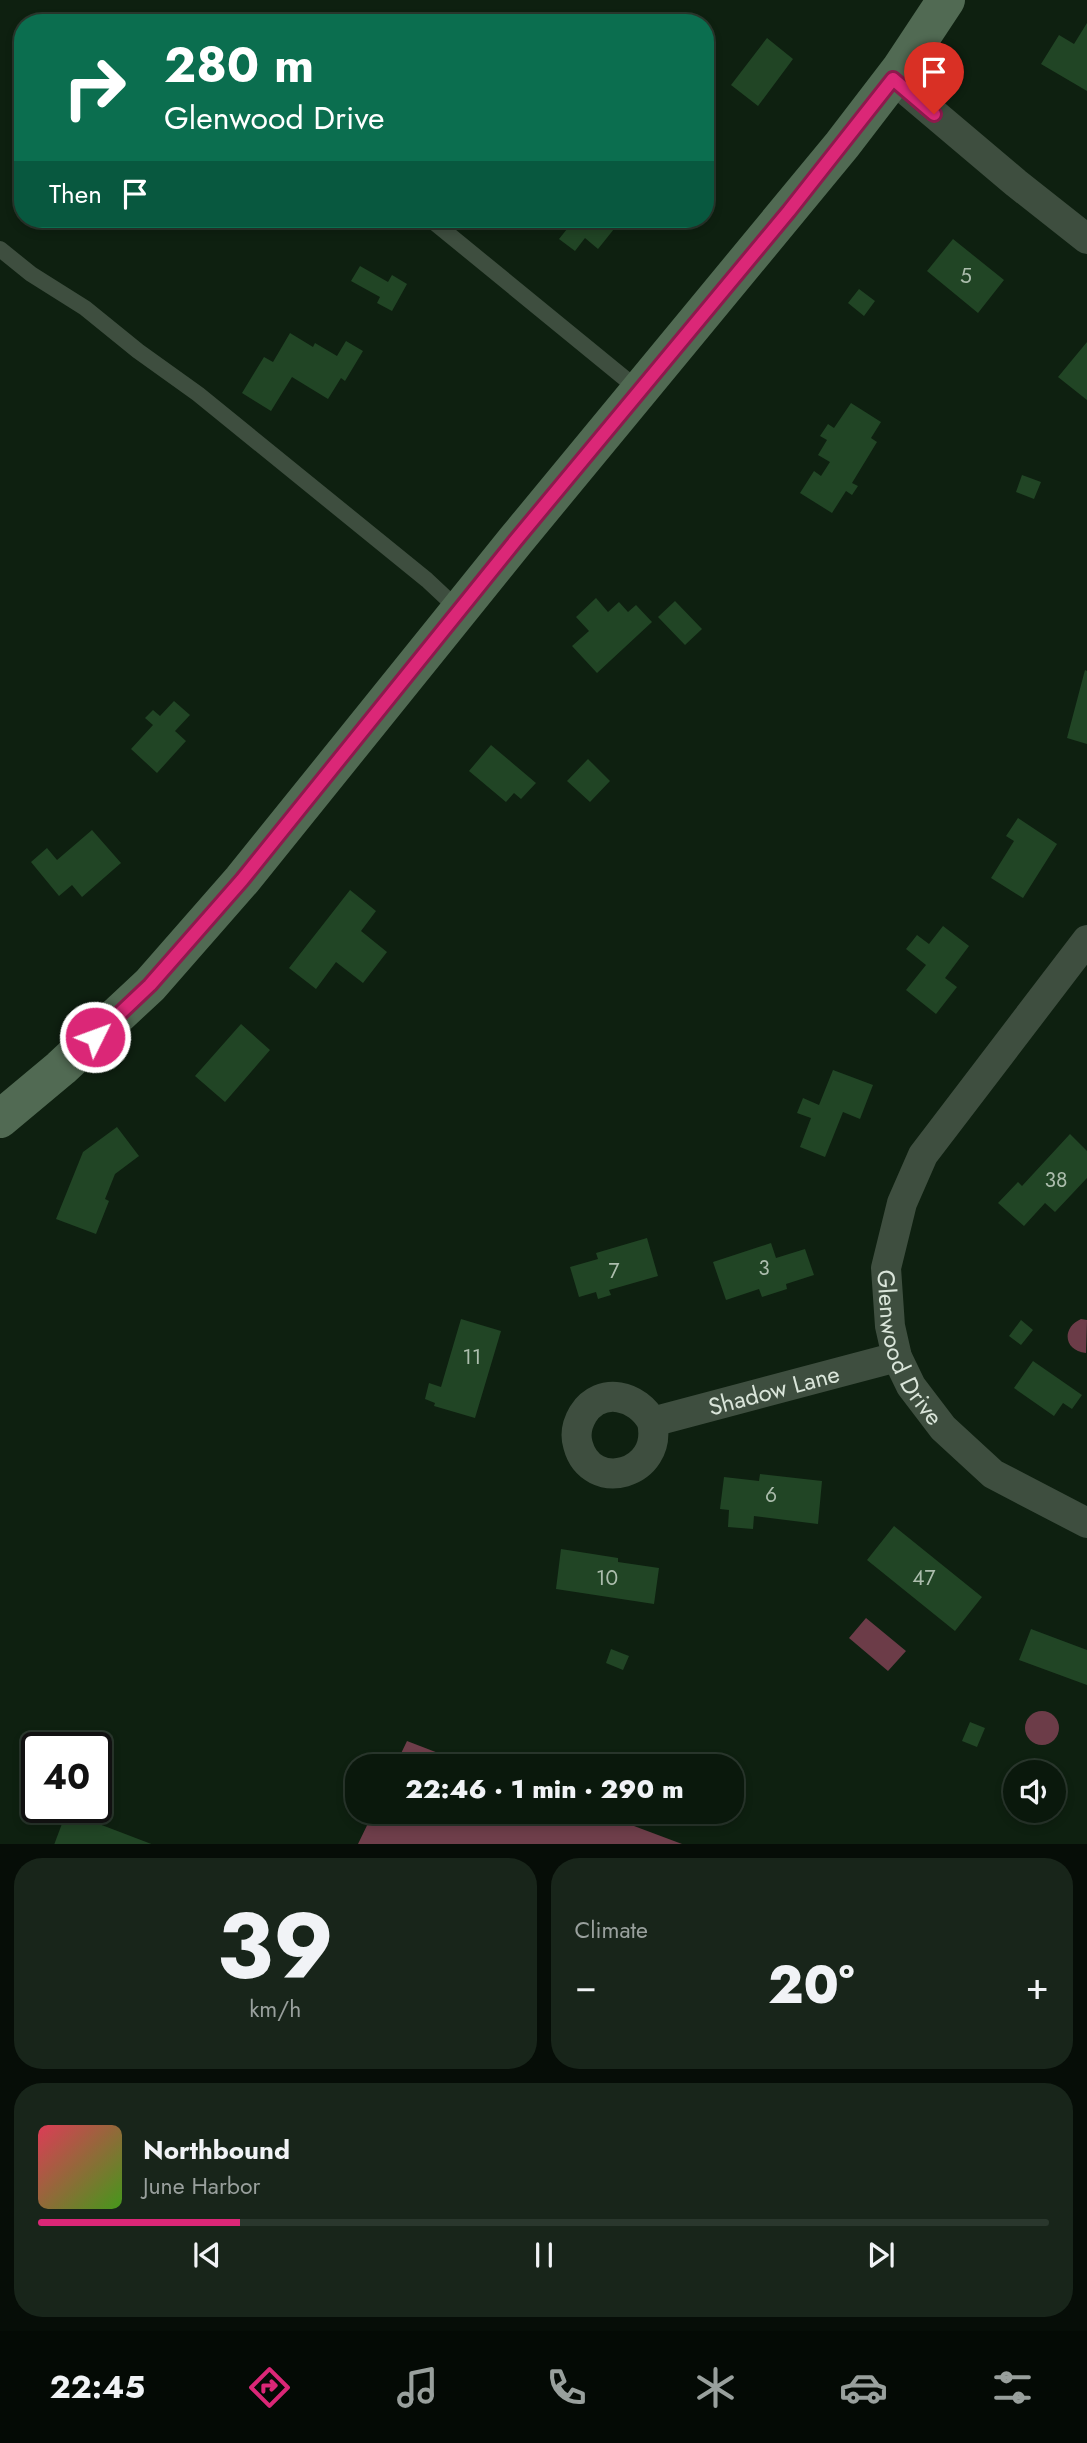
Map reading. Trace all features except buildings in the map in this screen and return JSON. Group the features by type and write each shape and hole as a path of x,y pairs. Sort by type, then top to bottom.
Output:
{"street":[{"path":"0,1119 121,1013 182,951 290,823 639,390 789,211 893,79 946,0"},
{"path":"893,79 1087,239"},
{"name":"Glenwood Drive","path":"1087,940 923,1155 902,1203 886,1268 890,1326 897,1357 911,1386 943,1428 993,1474 1087,1523"},
{"name":"Shadow Lane","path":"652,1422 897,1357"}],"lane":[{"path":"441,228 639,390"},
{"path":"0,249 31,274 85,308 138,351 198,394 427,580 459,610"}],"shaded area":[{"path":"1081,1319 1087,1320 1086,1353 1073,1348 1068,1339 1070,1328"},
{"path":"866,1618 906,1651 888,1671 849,1638"},
{"path":"1042,1711 1054,1716 1059,1728 1054,1740 1042,1745 1030,1740 1025,1728 1030,1716"},
{"path":"407,1741 441,1754 401,1754"},
{"path":"368,1824 629,1824 682,1844 358,1844"}],"route":[{"path":"95,1037 182,951 290,823 459,610 789,211 893,79 934,114"}]}
